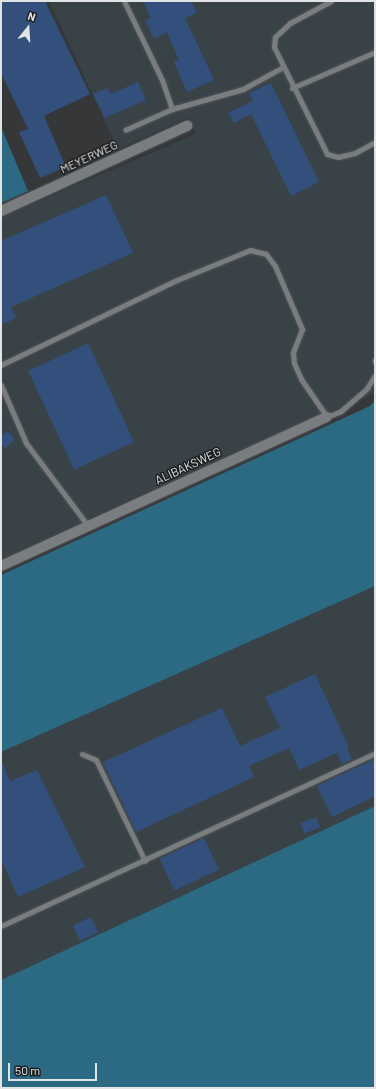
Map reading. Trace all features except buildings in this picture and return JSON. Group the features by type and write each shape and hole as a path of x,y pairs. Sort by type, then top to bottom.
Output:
{"street":[{"name":"MEYERWEG","path":"1,211 187,126"},
{"name":"ALIBAKSWEG","path":"1,566 327,417"}],"lane":[{"path":"124,1 162,80 172,109"},
{"path":"331,1 290,23 275,37 274,47 292,88 327,154 338,157 355,153 375,142"},
{"path":"292,88 375,52"},
{"path":"125,130 172,109 243,89 283,67"},
{"path":"1,365 177,280 250,250 258,251 266,254 275,266 302,329 293,353 294,363 301,379 327,417"},
{"name":"ALIBAKSWEG","path":"327,417 341,411 367,388 375,376"},
{"path":"1,385 26,443 88,526"},
{"path":"1,926 145,861 375,753"},
{"path":"82,754 96,760 145,861"}],"shaded area":[{"path":"49,1 375,1 375,393 227,455 1,559 1,217 196,134 189,117 118,149"},
{"path":"1,127 28,191 1,203"},
{"path":"375,400 375,586 1,752 1,575 370,406"},
{"path":"375,586 375,806 1,980 1,752"},
{"path":"375,806 375,1088 1,1088 1,980"}]}
